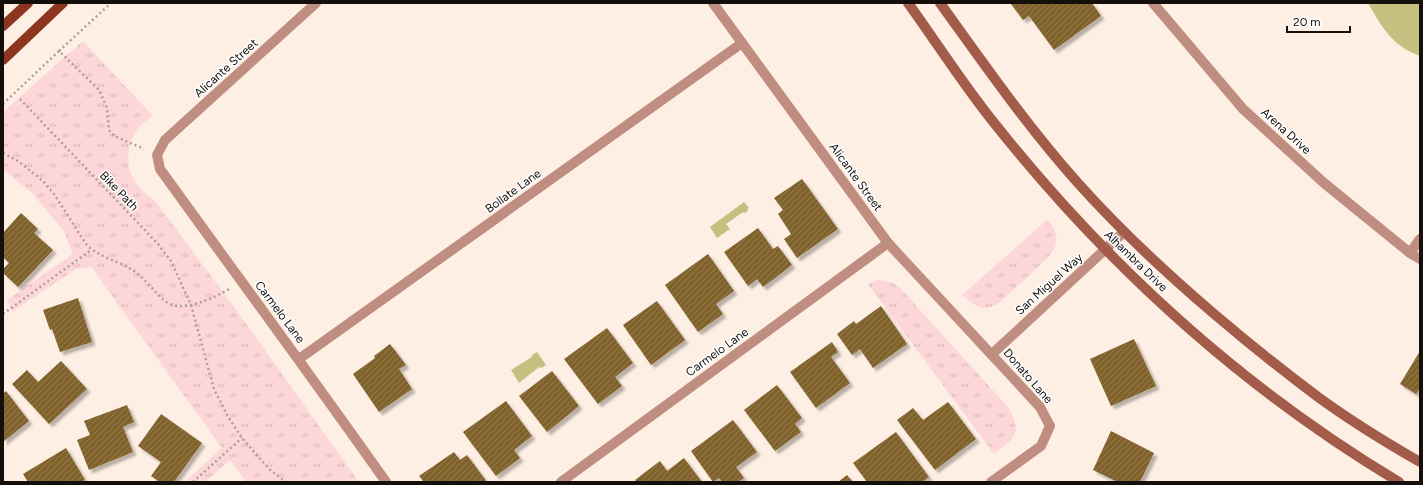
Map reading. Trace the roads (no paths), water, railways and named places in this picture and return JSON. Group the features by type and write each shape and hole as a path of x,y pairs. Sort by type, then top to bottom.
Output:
{"main road":[{"path":"3,26 28,3"},
{"path":"3,60 63,3"},
{"name":"Alhambra Drive","path":"908,3 995,124 1105,251 1171,313 1232,366 1301,418 1363,460 1400,482"},
{"name":"Alhambra Drive","path":"940,3 1016,108 1077,182 1124,232 1189,292 1258,351 1319,398 1420,462"}],"street":[{"name":"Alicante Street","path":"157,155 165,140 316,3"},
{"name":"Alicante Street","path":"713,3 888,243 992,354"},
{"name":"Arena Drive","path":"1153,3 1243,109 1324,183 1410,253 1420,259"},
{"name":"Bollate Lane","path":"299,359 742,43"},
{"name":"Carmelo Lane","path":"157,155 160,169 241,282 299,359 386,482"},
{"name":"San Miguel Way","path":"992,354 1124,232"},
{"path":"1410,253 1420,240"},
{"name":"Carmelo Lane","path":"561,482 888,243"},
{"name":"Donato Lane","path":"991,482 1041,446 1050,426 1040,408 992,354"}]}
